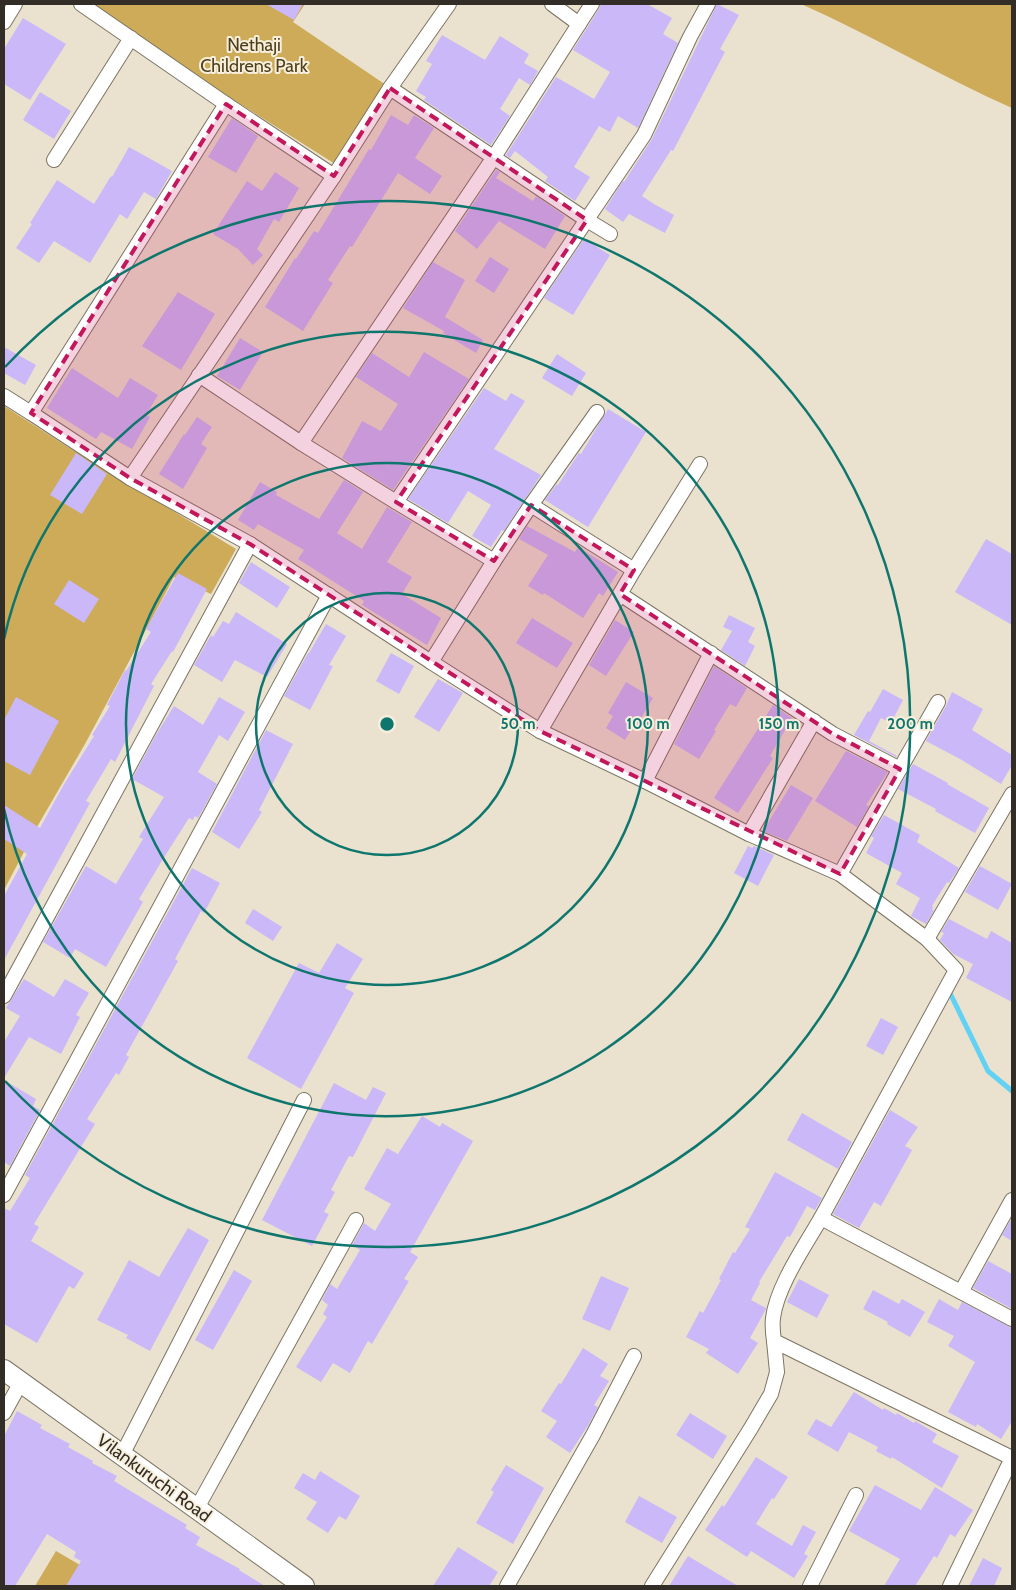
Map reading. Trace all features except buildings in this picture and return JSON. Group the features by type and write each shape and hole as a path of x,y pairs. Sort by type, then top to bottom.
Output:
{"main road":[{"name":"Vilankuruchi Road","path":"4,1370 304,1586"}],"street":[{"path":"4,22 15,4"},
{"path":"81,4 334,176"},
{"path":"130,478 448,4"},
{"path":"552,4 579,24"},
{"path":"301,443 494,157 592,4"},
{"path":"396,502 644,135 690,37 708,4"},
{"path":"54,160 131,38"},
{"path":"390,88 610,234"},
{"path":"31,413 226,104"},
{"path":"199,375 301,443 494,561"},
{"path":"4,396 130,478 250,544 540,731 645,780 749,834 840,874 927,938 956,970 778,1297 773,1319 777,1372 770,1394 652,1586"},
{"path":"431,662 531,505 597,412"},
{"path":"540,731 634,570 700,464"},
{"path":"531,505 634,570"},
{"path":"4,996 250,544"},
{"path":"620,594 833,734 900,769"},
{"path":"4,1196 330,595"},
{"path":"645,780 712,653"},
{"path":"840,874 938,702"},
{"path":"749,834 814,721"},
{"path":"927,938 1012,794"},
{"path":"122,1455 304,1100"},
{"path":"961,1292 1012,1200"},
{"path":"821,1218 1012,1319"},
{"path":"197,1508 356,1220"},
{"path":"774,1342 1012,1458 950,1586"},
{"path":"507,1586 593,1435 634,1356"},
{"path":"4,1413 21,1382"},
{"path":"810,1586 856,1495"}],"highlighted area":[{"path":"390,88 587,220 396,502 494,561 531,505 634,570 620,594 833,734 900,769 840,874 540,731 250,544 130,478 31,413 226,104 334,176"}],"green space":[{"name":"Nethaji Childrens Park","path":"92,4 305,4 293,22 386,85 335,164 229,97"},
{"path":"801,4 1012,4 1012,108 854,29"},
{"path":"4,406 236,549 211,594 174,577 4,890"},
{"path":"56,1551 80,1565 68,1586 35,1586"}],"waterway":[{"path":"950,993 988,1071 1012,1091"}]}
